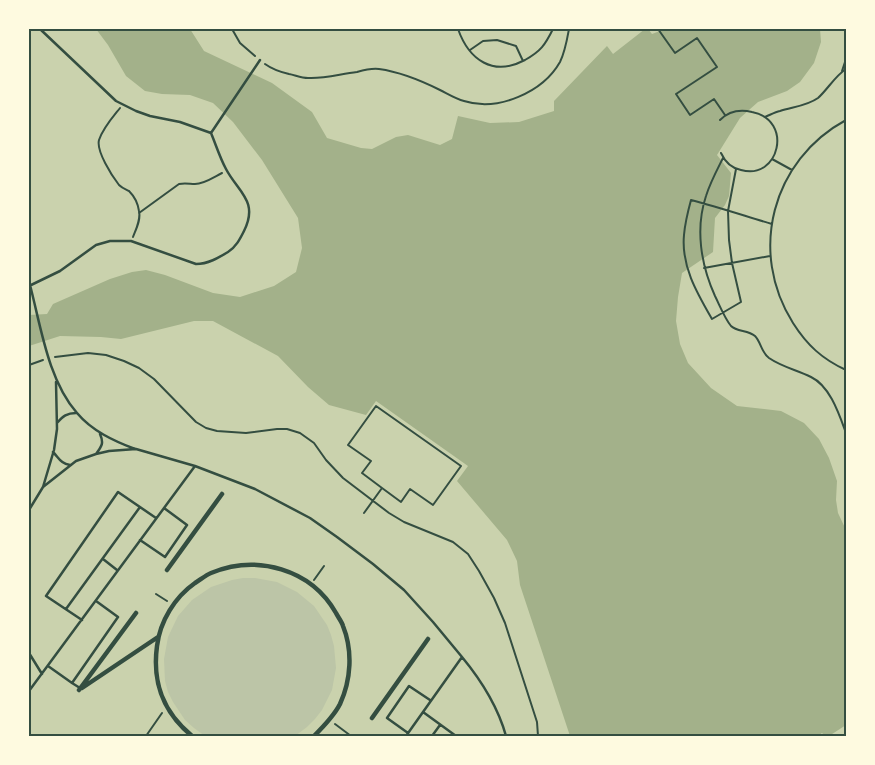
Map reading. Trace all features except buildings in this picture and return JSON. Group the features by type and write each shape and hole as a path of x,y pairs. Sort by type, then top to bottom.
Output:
{"street":[{"path":"167,570 222,494"},
{"path":"192,736 181,727 166,707 158,685 155,661 158,638 163,622 173,605 188,588 210,573 236,565 262,564 288,571 311,584 330,603 343,626 349,652 348,679 339,705 324,727 314,736"},
{"path":"80,688 136,613"},
{"path":"80,688 79,690 158,638"},
{"path":"372,718 428,640"}],"lane":[{"path":"40,29 116,101 150,116 180,122 211,134 226,170 244,193 248,205 249,222 234,248 219,258 204,264 196,264 131,241 110,241 96,246 60,271 30,285 55,379 76,413 100,432 117,442 195,466 255,489 310,518 337,537 404,590 462,657 490,698 499,715 506,736"},
{"path":"211,134 260,60"},
{"path":"29,510 43,488 53,452 57,423 55,379"},
{"path":"57,423 63,416 69,413 76,413"},
{"path":"96,454 103,440 100,432"},
{"path":"43,488 76,461 109,451 136,449"},
{"path":"53,452 64,464 71,465"},
{"path":"29,692 195,466"},
{"path":"82,620 46,596 118,492 156,518"},
{"path":"66,609 140,508"},
{"path":"140,540 165,557 187,525 164,508"},
{"path":"103,559 118,570"},
{"path":"72,683 118,617 96,601"},
{"path":"29,653 42,674"},
{"path":"406,736 462,657"},
{"path":"48,666 80,688"},
{"path":"408,733 387,718 409,686 431,701"},
{"path":"423,712 456,736"},
{"path":"432,736 440,725"}],"path":[{"path":"232,29 240,43 269,67 276,70 306,78 321,78 376,68 416,78 464,101 477,104 505,102 534,89 551,74 560,61 569,29"},
{"path":"458,29 470,50 480,59 494,66 504,67 523,61 539,51 548,40 553,29"},
{"path":"658,29 675,53 697,38 717,67 676,94 690,115 714,99 725,115"},
{"path":"470,50 484,41 497,40 516,46 523,61"},
{"path":"842,72 846,60"},
{"path":"765,117 816,99 846,69"},
{"path":"123,104 103,131 98,142 110,171 121,186 136,199 140,213 131,241"},
{"path":"720,120 725,115 736,110 756,113 765,117 772,124 777,132 778,142 772,159 764,167 755,171 736,169 728,164 721,153"},
{"path":"846,120 819,138 792,170 775,207 769,246 776,288 787,313 801,335 822,356 832,364 846,370"},
{"path":"723,158 706,195 700,230 704,268 710,284 732,328 746,331 755,337 763,352 769,358 813,378 827,391 835,404 846,433"},
{"path":"772,159 792,170"},
{"path":"736,169 728,211 732,263 740,302 712,319 695,290 684,249 684,236 691,200 704,203 728,211 772,224"},
{"path":"140,213 179,184 197,184 210,180 226,170"},
{"path":"704,268 770,256"},
{"path":"29,365 48,358 69,354 88,353 106,355 139,368 154,378 196,422 206,428 217,431 246,433 287,429 300,433 314,443 326,460 343,478 389,513 404,522 453,542 468,554 479,571 505,624 537,722 538,736"},
{"path":"376,406 461,466 433,505 410,489 402,502 382,488 362,473 371,461 348,445 376,406"},
{"path":"364,513 382,488"},
{"path":"311,584 324,566"},
{"path":"156,594 173,605"},
{"path":"146,736 166,707"},
{"path":"329,720 351,736"}],"shaded area":[{"path":"29,29 846,29 846,736 29,736"},
{"path":"96,29 190,29 204,51 272,83 312,112 327,138 361,148 372,149 396,137 408,135 440,145 452,139 458,116 490,123 519,122 554,111 554,101 607,46 613,54 645,29 648,29 652,34 665,29 820,29 821,42 814,63 800,82 787,91 758,102 740,118 717,155 731,173 729,196 715,218 713,252 682,273 676,321 680,344 688,363 711,388 737,406 781,411 804,423 819,439 829,458 837,481 836,500 838,513 846,530 846,725 829,736 825,736 822,733 818,736 570,736 520,585 517,561 507,540 457,481 468,466 376,401 366,415 329,405 308,387 278,356 213,321 194,321 121,339 60,336 29,346 29,315 47,314 53,304 110,279 146,270 213,293 240,297 274,286 296,272 302,248 298,218 262,160 233,122 213,103 190,95 145,91 126,76 108,45"}]}
